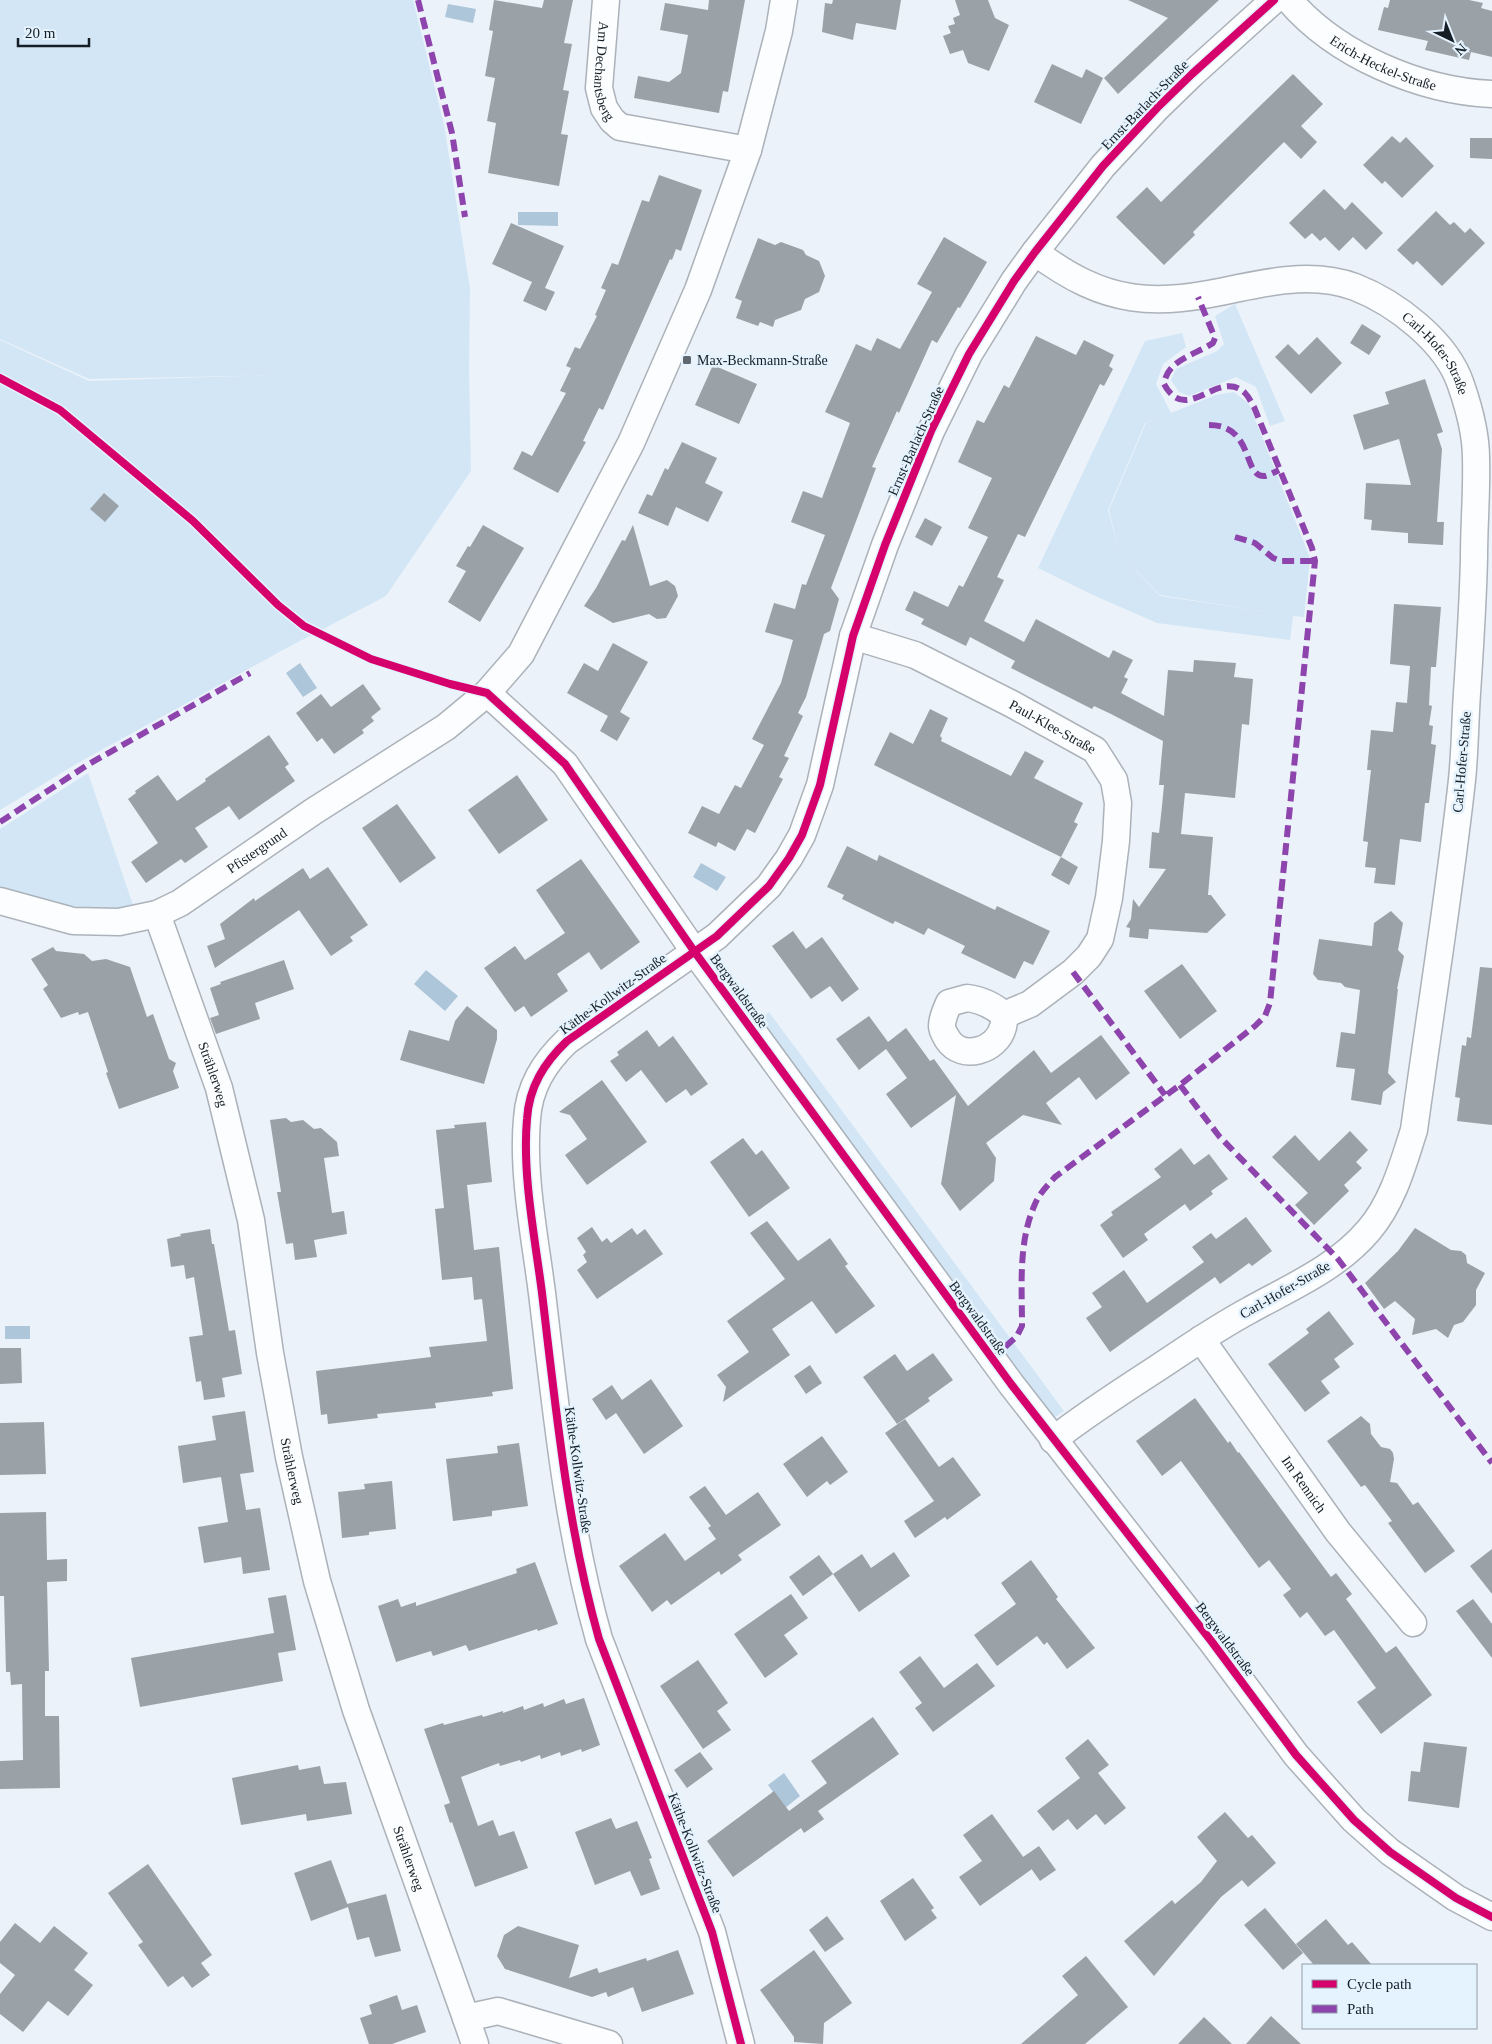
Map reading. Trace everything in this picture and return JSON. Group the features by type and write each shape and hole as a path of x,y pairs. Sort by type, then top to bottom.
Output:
{"street":[{"name":"Am Dechantsberg","path":"606,0 599,88 604,108 612,120 620,127 748,150"},
{"path":"487,693 521,654 631,443 698,290 748,150 779,30 784,0"},
{"name":"Ernst-Barlach-Straße","path":"694,950 717,936 769,886 789,858 802,835 820,785 854,636 885,545 931,431 969,354 1014,281 1104,166 1157,108 1274,0"},
{"name":"Erich-Heckel-Straße","path":"1289,0 1304,17 1361,57 1406,77 1472,93 1492,94"},
{"name":"Carl-Hofer-Straße","path":"1035,252 1056,267 1085,283 1105,292 1127,298 1160,300 1198,297 1267,282 1299,278 1328,280 1354,287 1395,307 1427,334 1446,358 1460,382 1470,418 1476,456 1474,579 1462,778 1414,1130 1397,1182 1369,1230 1338,1259 1306,1280 1201,1339 1080,1418 1053,1440"},
{"name":"Paul-Klee-Straße","path":"854,636 915,655 1026,712 1094,750 1114,780 1118,803 1116,841 1109,898 1100,940 1090,956 1073,972 1030,1004 1004,1016"},
{"name":"Pfistergrund","path":"0,900 73,921 119,922 157,914 180,903 314,810 446,727 487,693"},
{"name":"Bergwaldstraße","path":"487,693 565,764 694,950 1053,1440 1212,1642 1296,1755 1354,1820 1390,1852 1456,1898 1492,1917"},
{"name":"Strählerweg","path":"157,914 219,1088 251,1220 270,1353 288,1458 317,1582 356,1710 475,2044"},
{"name":"Käthe-Kollwitz-Straße","path":"694,950 567,1041 553,1055 540,1072 531,1095 527,1119 526,1163 556,1407 574,1534 586,1592 599,1639 712,1932 741,2044"},
{"name":"Im Rennich","path":"1201,1339 1338,1532 1413,1623"},
{"path":"466,2018 498,2011 609,2044"}],"shaded area":[{"path":"0,0 413,0 444,125 470,288 471,471 386,596 281,651 78,763 0,810 0,340 89,381 274,375 89,379 0,339"},
{"path":"448,4 476,9 473,23 445,17"},
{"path":"518,212 558,212 558,226 518,225"},
{"path":"1235,304 1285,421 1270,426 1256,387 1236,377 1189,396 1179,392 1171,380 1176,369 1217,351 1224,344 1215,316"},
{"path":"1182,333 1186,347 1163,364 1156,384 1171,413 1216,395 1234,392 1249,404 1310,558 1304,617 1293,616 1290,640 1157,623 1038,568 1145,341","holes":["1167,414 1146,423 1109,510 1120,554 1108,510 1145,423","1120,554 1160,595 1262,611 1160,596"]},
{"path":"300,663 317,688 303,697 286,673"},
{"path":"88,773 134,908 83,908 0,889 0,829"},
{"path":"701,863 726,877 717,891 693,877"},
{"path":"426,970 458,996 445,1011 414,984"},
{"path":"769,1012 1064,1411 1051,1420 758,1020"},
{"path":"5,1326 30,1326 30,1339 5,1339"},
{"path":"784,1773 800,1796 785,1808 768,1785"}],"building":[{"path":"494,0 542,8 544,0 573,0 564,43 572,44 563,90 569,91 561,134 568,135 559,186 488,173 496,123 487,121 495,78 485,76 493,31 489,30"},
{"path":"709,0 745,0 728,92 723,91 719,113 634,98 638,76 669,82 681,73 688,35 660,30 665,3 708,10"},
{"path":"833,0 901,0 896,30 856,23 853,40 822,32 825,3 832,4"},
{"path":"955,0 988,0 995,18 1009,25 989,71 968,63 963,50 950,54 943,36 951,33 948,26 955,24 953,18 960,15"},
{"path":"1128,0 1219,0 1118,94 1104,78 1168,18"},
{"path":"1390,0 1469,0 1483,3 1481,8 1492,11 1492,57 1471,52 1469,60 1425,50 1428,41 1378,30 1384,7 1388,8"},
{"path":"1052,64 1082,78 1086,69 1103,78 1081,124 1034,102"},
{"path":"1293,74 1323,104 1301,126 1317,142 1301,159 1284,142 1193,232 1195,235 1164,265 1116,217 1147,187 1161,202"},
{"path":"1392,136 1400,143 1406,137 1434,166 1402,198 1385,181 1382,184 1363,165"},
{"path":"1470,138 1492,138 1492,159 1470,158"},
{"path":"659,175 702,190 681,251 676,249 672,260 670,259 603,410 599,408 583,441 586,442 558,493 513,469 522,451 532,456 566,393 560,391 571,368 566,366 575,347 580,349 597,316 595,315 606,290 601,288 612,263 618,265 642,200 649,202"},
{"path":"1324,189 1345,210 1352,202 1383,233 1366,250 1353,237 1339,251 1325,237 1320,241 1312,233 1305,239 1289,223"},
{"path":"1436,211 1450,225 1454,222 1465,233 1470,228 1485,243 1442,286 1417,261 1413,265 1397,250"},
{"path":"511,223 564,246 545,288 555,292 546,311 523,301 532,282 492,264"},
{"path":"944,237 987,262 937,343 932,340 872,467 876,468 831,588 839,599 830,631 824,634 806,697 798,713 803,716 784,756 789,758 779,777 783,779 755,833 747,829 735,851 718,842 716,847 688,833 702,806 719,814 735,785 741,788 764,745 752,739 781,683 793,640 765,632 774,603 795,609 802,584 806,585 825,535 791,522 803,491 822,498 850,423 825,412 856,344 871,351 877,338 900,349 932,292 917,284"},
{"path":"758,238 775,245 781,242 803,250 806,255 819,261 825,276 819,292 805,299 801,310 775,320 773,327 760,322 758,326 736,318 742,301 735,298"},
{"path":"1362,324 1381,336 1369,355 1350,343"},
{"path":"1036,336 1076,355 1084,340 1114,355 1109,366 1113,369 1104,386 1100,384 1025,537 1018,534 997,577 1004,580 984,621 1024,642 1036,619 1109,658 1113,650 1133,660 1124,677 1128,679 1121,693 1164,716 1168,670 1193,672 1194,660 1236,663 1234,677 1253,679 1249,725 1242,724 1235,798 1185,793 1181,834 1213,837 1208,895 1211,895 1226,915 1207,933 1149,929 1148,939 1129,937 1130,928 1126,927 1131,919 1133,899 1139,907 1166,869 1149,868 1152,832 1159,833 1162,806 1164,785 1159,785 1163,741 1094,706 1092,709 1011,668 1015,661 970,637 966,646 921,624 924,619 905,610 914,591 948,607 959,585 963,587 988,537 968,528 992,478 958,462 977,420 984,423 1004,385 1009,388"},
{"path":"1317,337 1342,363 1311,394 1275,357 1288,344 1299,355"},
{"path":"713,365 757,384 739,424 695,405"},
{"path":"1425,379 1443,432 1437,434 1442,449 1437,522 1444,522 1443,545 1408,543 1408,533 1371,530 1372,520 1364,519 1366,483 1411,485 1399,439 1364,450 1353,415 1389,404 1385,392"},
{"path":"682,442 717,458 705,483 723,492 708,522 676,507 668,526 638,513 647,494 652,496 665,468 668,470"},
{"path":"104,493 119,506 105,522 90,509"},
{"path":"925,518 942,527 932,546 915,537"},
{"path":"483,525 524,548 480,622 448,602 466,571 456,566"},
{"path":"633,525 650,586 667,580 675,586 678,596 666,618 657,619 649,614 613,623 584,606 622,540 625,541"},
{"path":"1394,604 1441,607 1436,667 1431,667 1429,705 1432,706 1429,725 1433,726 1431,744 1436,745 1429,803 1425,803 1421,842 1400,839 1395,885 1374,883 1376,868 1365,867 1368,842 1363,841 1371,770 1367,770 1371,730 1393,732 1396,702 1407,703 1410,666 1390,664"},
{"path":"613,643 648,662 620,712 630,718 617,741 600,731 608,716 567,693 584,663 598,671"},
{"path":"363,684 381,709 371,717 374,721 362,730 364,733 334,754 322,738 317,742 296,713 321,694 331,707"},
{"path":"930,709 948,718 940,736 942,738 941,741 1011,776 1025,751 1044,761 1034,778 1083,803 1074,822 1078,824 1061,857 874,765 890,732 913,744"},
{"path":"269,735 289,764 285,767 295,781 239,820 229,806 195,828 208,847 185,863 181,859 146,883 131,862 158,843 128,799 136,793 135,791 158,775 177,801 206,781 205,779"},
{"path":"517,775 548,820 499,854 468,810"},
{"path":"397,804 436,858 400,883 362,828"},
{"path":"847,846 877,861 879,855 995,910 997,906 1050,931 1033,965 1024,961 1015,979 961,953 965,946 928,928 924,935 895,921 893,924 842,899 844,895 827,887"},
{"path":"1061,857 1078,867 1069,885 1051,875"},
{"path":"581,859 640,942 601,970 589,952 557,974 568,991 531,1017 524,1006 515,1012 484,968 515,946 525,960 565,933 536,890"},
{"path":"328,867 368,925 350,937 353,941 331,956 299,910 215,968 207,946 225,939 220,924 254,898 255,901 303,868 310,879"},
{"path":"1391,911 1403,923 1398,950 1404,956 1397,989 1388,1073 1396,1082 1383,1092 1381,1105 1351,1100 1355,1069 1336,1067 1341,1032 1355,1034 1360,990 1345,987 1341,983 1318,980 1313,974 1319,939 1372,946 1374,923"},
{"path":"793,931 806,949 822,937 859,989 842,1002 830,986 811,999 772,946"},
{"path":"53,947 56,951 84,954 92,961 106,959 130,967 147,1017 153,1014 169,1059 176,1063 173,1071 179,1088 119,1109 88,1012 79,1015 78,1012 61,1018 43,989 48,985 31,959"},
{"path":"284,960 294,989 255,1003 260,1019 216,1034 210,1018 219,1015 210,988 221,984 220,982"},
{"path":"1182,964 1217,1011 1180,1039 1144,991"},
{"path":"1480,967 1492,968 1492,1125 1457,1121 1460,1098 1455,1097 1462,1045 1466,1046 1467,1037 1471,1038"},
{"path":"467,1006 497,1030 497,1039 484,1084 400,1060 409,1030 449,1041 455,1021"},
{"path":"869,1016 888,1042 906,1028 930,1061 934,1059 968,1106 1034,1050 1051,1073 1101,1035 1130,1073 1096,1100 1079,1077 1046,1103 1062,1125 1023,1115 986,1143 996,1158 994,1181 960,1211 941,1184 956,1095 911,1128 886,1094 907,1078 886,1049 859,1070 836,1039"},
{"path":"647,1030 659,1047 673,1036 708,1084 691,1096 686,1089 666,1103 641,1070 626,1082 610,1061 619,1055 617,1052"},
{"path":"602,1080 647,1142 587,1185 565,1155 587,1139 570,1115 559,1112"},
{"path":"286,1118 291,1122 303,1120 314,1129 321,1128 337,1142 339,1156 324,1158 332,1213 344,1211 347,1234 314,1240 317,1257 295,1260 293,1243 286,1244 277,1192 281,1192 270,1120"},
{"path":"486,1122 492,1182 467,1185 474,1250 499,1247 513,1389 492,1392 493,1396 435,1403 436,1408 377,1414 378,1418 328,1424 327,1414 321,1415 316,1371 431,1357 429,1347 487,1341 482,1299 474,1300 472,1277 442,1280 435,1209 444,1208 436,1130 455,1128 454,1125"},
{"path":"1350,1131 1368,1150 1356,1162 1362,1168 1344,1185 1349,1191 1314,1225 1295,1205 1308,1193 1272,1157 1295,1135 1319,1161"},
{"path":"743,1138 756,1155 762,1150 790,1188 749,1217 710,1162"},
{"path":"1181,1148 1194,1165 1209,1154 1228,1179 1211,1191 1213,1194 1190,1211 1185,1204 1144,1234 1148,1240 1123,1258 1100,1225 1113,1215 1111,1212 1161,1177 1154,1169"},
{"path":"1246,1217 1272,1251 1252,1266 1249,1263 1220,1284 1215,1277 1110,1352 1086,1318 1102,1307 1092,1293 1124,1270 1147,1303 1204,1262 1192,1247 1211,1233 1216,1239"},
{"path":"767,1221 798,1261 830,1238 848,1264 845,1266 875,1306 836,1334 812,1301 772,1329 790,1355 723,1402 726,1387 717,1375 749,1352 727,1321 785,1279 750,1233"},
{"path":"592,1227 602,1242 607,1238 611,1243 632,1228 637,1235 645,1229 663,1254 597,1299 577,1270 587,1262 583,1255 586,1252 577,1238"},
{"path":"1415,1228 1451,1250 1461,1251 1466,1255 1467,1263 1485,1273 1476,1290 1476,1305 1463,1322 1454,1325 1448,1338 1436,1329 1412,1335 1415,1319 1395,1301 1384,1309 1365,1283 1398,1251"},
{"path":"210,1229 229,1331 235,1330 242,1374 222,1378 225,1397 204,1400 201,1381 196,1382 189,1337 203,1335 194,1277 186,1279 184,1265 171,1267 167,1239 181,1236 180,1234"},
{"path":"1329,1311 1354,1344 1334,1359 1340,1367 1321,1381 1330,1393 1305,1412 1268,1364 1309,1333 1306,1329"},
{"path":"0,1348 21,1348 22,1383 0,1384"},
{"path":"933,1353 953,1380 928,1398 930,1401 897,1424 863,1377 895,1354 907,1371"},
{"path":"810,1365 822,1383 806,1394 794,1376"},
{"path":"651,1379 683,1426 644,1454 616,1413 606,1420 592,1399 612,1385 622,1400"},
{"path":"1195,1398 1228,1443 1230,1441 1239,1452 1331,1577 1336,1573 1352,1594 1346,1599 1386,1653 1396,1646 1432,1695 1381,1734 1357,1702 1376,1688 1334,1630 1325,1636 1307,1612 1300,1618 1283,1595 1291,1589 1269,1560 1259,1568 1181,1461 1162,1476 1136,1441"},
{"path":"245,1411 254,1472 240,1474 246,1510 260,1508 270,1570 243,1574 241,1557 204,1563 198,1527 228,1522 221,1477 183,1483 178,1446 216,1440 212,1416"},
{"path":"1361,1416 1370,1424 1371,1434 1381,1447 1390,1449 1393,1453 1394,1459 1390,1482 1397,1483 1413,1505 1418,1502 1455,1551 1425,1573 1388,1523 1392,1521 1365,1485 1361,1487 1327,1441"},
{"path":"905,1419 939,1467 953,1457 981,1495 947,1520 945,1517 915,1538 904,1521 934,1501 885,1433"},
{"path":"44,1422 46,1474 0,1475 0,1423"},
{"path":"822,1436 848,1472 830,1485 827,1481 807,1497 783,1464"},
{"path":"519,1443 528,1506 492,1511 492,1516 453,1521 446,1459 498,1453 497,1446"},
{"path":"392,1481 396,1529 342,1538 338,1492 365,1489 364,1484"},
{"path":"705,1486 726,1515 758,1492 781,1525 738,1555 742,1560 721,1575 719,1571 671,1605 667,1600 652,1612 619,1566 665,1533 685,1561 716,1539 708,1528 711,1526 689,1497"},
{"path":"46,1512 47,1560 67,1559 67,1581 47,1582 49,1671 45,1671 45,1716 59,1716 60,1788 0,1789 0,1761 23,1760 22,1684 11,1685 10,1672 6,1672 4,1596 0,1596 0,1513"},
{"path":"1492,1549 1492,1594 1470,1566"},
{"path":"894,1552 910,1576 859,1612 833,1574 862,1554 871,1568"},
{"path":"819,1555 833,1574 803,1596 789,1577"},
{"path":"1031,1560 1058,1597 1056,1599 1095,1648 1067,1669 1047,1642 1044,1645 1037,1636 997,1666 974,1635 1016,1604 1001,1583"},
{"path":"535,1562 558,1624 469,1651 466,1645 433,1656 431,1651 396,1662 378,1606 398,1599 401,1607 416,1602 416,1606 517,1573 516,1569"},
{"path":"791,1594 808,1618 784,1635 798,1654 765,1678 734,1634"},
{"path":"286,1595 296,1650 278,1653 283,1681 140,1707 131,1658 274,1633 268,1598"},
{"path":"1473,1599 1492,1624 1492,1658 1456,1611"},
{"path":"920,1656 944,1688 977,1663 995,1686 933,1732 915,1708 922,1703 899,1672"},
{"path":"698,1660 728,1703 717,1711 731,1730 703,1749 660,1686"},
{"path":"584,1698 600,1745 582,1752 581,1749 561,1756 560,1752 541,1759 540,1755 521,1762 520,1760 500,1766 499,1763 461,1777 478,1826 493,1820 499,1836 514,1831 528,1868 475,1887 444,1805 450,1803 424,1729 482,1715 483,1717 503,1711 503,1713 523,1706 524,1710 543,1703 544,1707 564,1699 566,1704"},
{"path":"873,1717 899,1754 818,1811 824,1819 804,1833 801,1828 733,1877 707,1841 774,1791 789,1811 827,1783 811,1761"},
{"path":"1088,1739 1109,1765 1098,1773 1126,1808 1105,1825 1096,1814 1077,1830 1068,1819 1053,1831 1037,1811 1080,1778 1065,1758"},
{"path":"1424,1742 1467,1747 1459,1808 1408,1801 1411,1771 1420,1772"},
{"path":"700,1752 713,1769 687,1788 674,1770"},
{"path":"298,1765 299,1770 320,1766 324,1784 346,1782 352,1814 307,1821 306,1814 241,1825 232,1778"},
{"path":"1225,1812 1248,1838 1252,1835 1276,1863 1248,1887 1242,1880 1221,1897 1154,1976 1124,1941 1172,1900 1175,1904 1201,1882 1217,1861 1197,1837"},
{"path":"992,1814 1032,1869 980,1906 959,1877 982,1861 963,1835"},
{"path":"611,1818 616,1829 637,1821 652,1858 649,1859 660,1889 641,1896 630,1871 595,1885 575,1832"},
{"path":"1039,1846 1056,1870 1040,1881 1023,1857"},
{"path":"331,1860 347,1904 386,1894 401,1951 375,1957 369,1937 357,1940 348,1907 311,1921 294,1873"},
{"path":"148,1864 212,1955 201,1963 210,1975 192,1988 183,1976 168,1987 138,1945 143,1942 108,1893"},
{"path":"913,1878 934,1908 931,1910 937,1918 905,1941 880,1901"},
{"path":"1265,1908 1303,1953 1283,1970 1244,1925"},
{"path":"827,1916 844,1939 825,1952 809,1930"},
{"path":"1326,1919 1348,1945 1352,1942 1371,1964 1313,1964 1296,1944"},
{"path":"15,1923 40,1943 54,1926 88,1953 74,1970 93,1985 68,2016 48,2001 23,2032 0,2014 0,1994 15,1975 0,1963 0,1942"},
{"path":"518,1926 579,1945 569,1978 597,1968 599,1973 646,1958 647,1961 678,1950 694,1994 642,2012 633,1987 608,1997 606,1992 592,1997 505,1969 497,1956 504,1935"},
{"path":"814,1950 852,2003 824,2023 823,2044 794,2042 794,2037 760,1990"},
{"path":"1086,1956 1128,2007 1085,2044 1021,2044 1078,1995 1062,1976"},
{"path":"397,1995 402,2010 417,2005 426,2032 392,2044 369,2044 360,2018 372,2014 369,2005"},
{"path":"1271,2016 1301,2044 1246,2044"},
{"path":"1204,2017 1232,2044 1178,2044"}],"marked path":[{"path":"418,0 452,133 465,217"},
{"path":"992,1359 1017,1336 1022,1326 1023,1249 1035,1204 1044,1190 1055,1177 1180,1085 1255,1026 1265,1016 1270,1003 1315,561 1312,548 1254,407 1245,393 1235,387 1224,387 1193,399 1183,400 1173,396 1164,384 1170,369 1183,359 1213,343 1215,338 1198,297"},
{"path":"1209,425 1224,427 1234,433 1246,451 1253,469 1258,474 1265,476 1279,470"},
{"path":"1235,537 1255,543 1273,558 1281,561 1315,561"},
{"path":"0,822 89,764 250,673"},
{"path":"1073,972 1165,1095"},
{"path":"1180,1085 1219,1136 1338,1259 1492,1463"}],"cycle path":[{"path":"741,2044 712,1932 599,1639 588,1596 564,1467 530,1206 526,1162 528,1107 539,1076 551,1058 567,1041 717,936 769,886 789,858 802,835 820,785 853,636 885,545 931,431 969,354 1014,281 1103,166 1157,108 1192,74 1274,0"},
{"path":"0,378 60,410 193,521 278,605 304,626 371,659 450,684 487,693 565,764 694,951 1011,1384 1212,1642 1296,1755 1354,1820 1390,1852 1456,1898 1492,1917"}],"place":[{"name":"Max-Beckmann-Straße","path":"687,360"}]}
